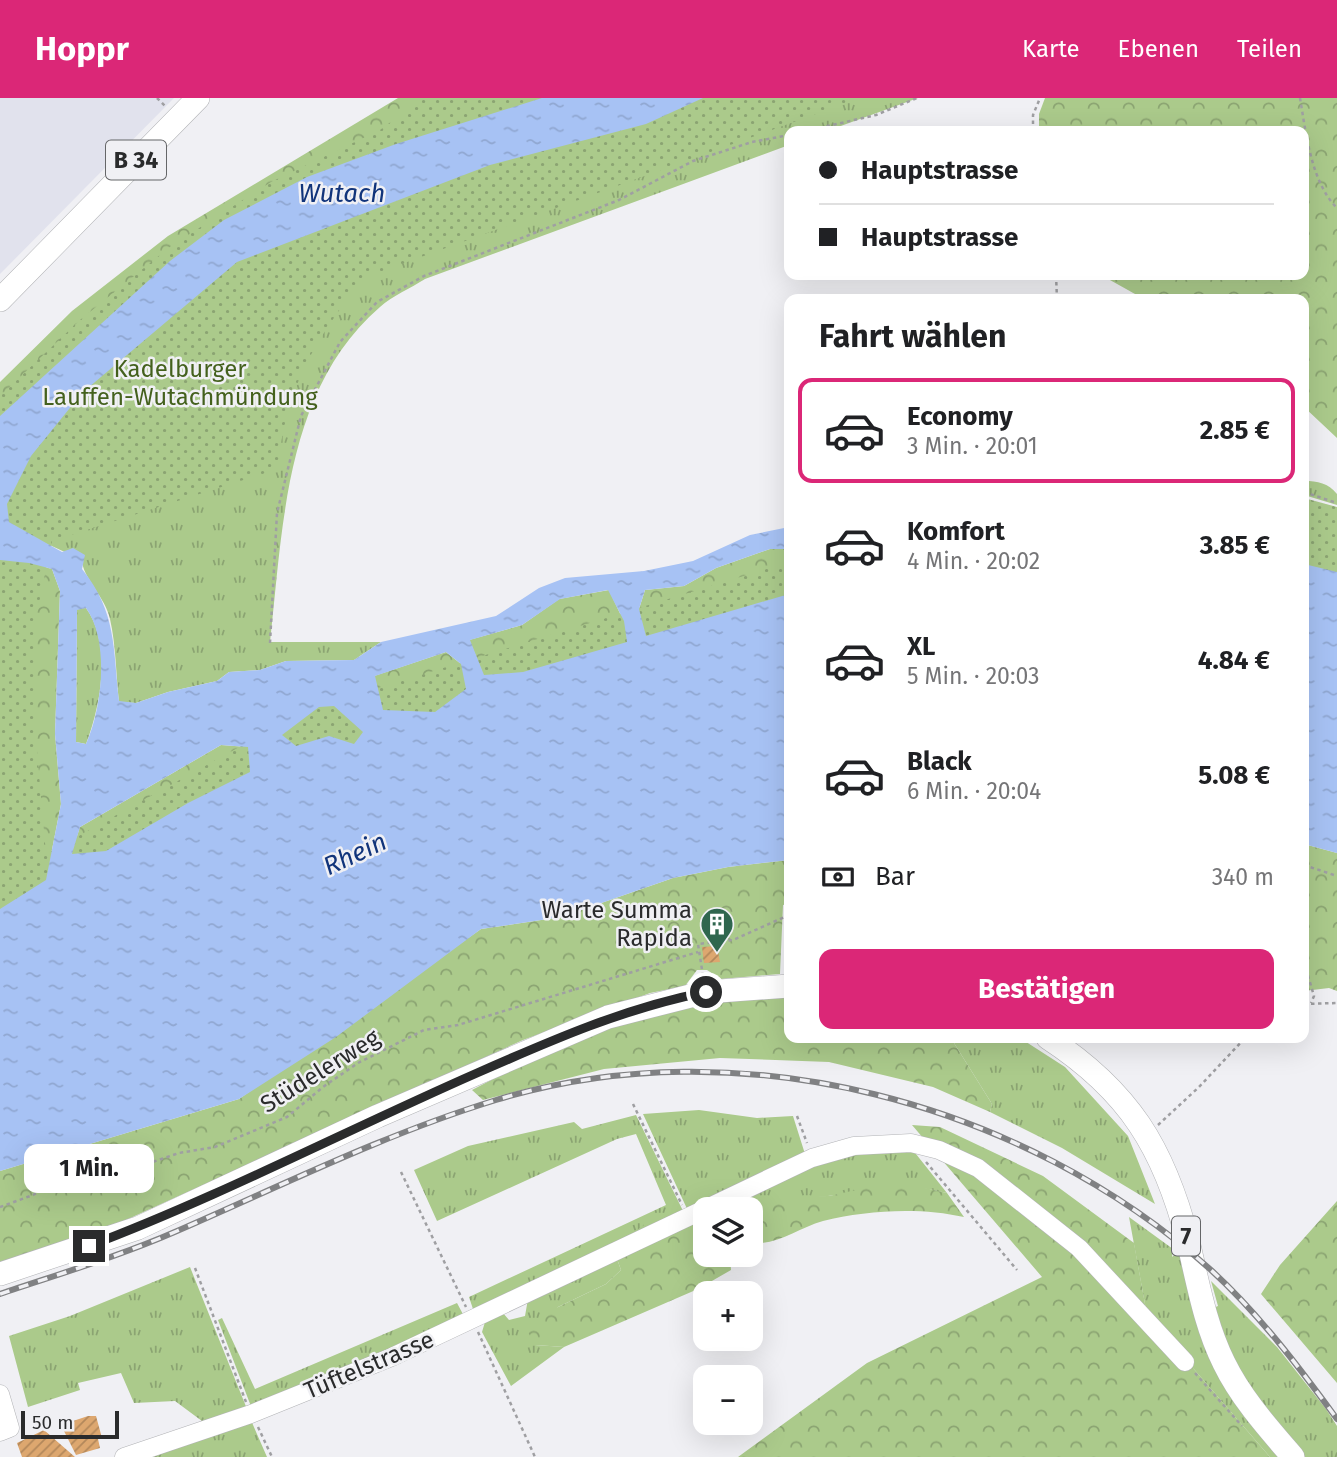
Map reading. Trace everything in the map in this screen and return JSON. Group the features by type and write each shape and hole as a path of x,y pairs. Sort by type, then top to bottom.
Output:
{"main road":[{"name":"B 34","path":"0,300 198,98"},
{"path":"0,1274 138,1228 378,1116 575,1030 640,1008 706,992 784,986"},
{"name":"7","path":"1055,1043 1094,1072 1148,1134 1169,1180 1199,1294 1224,1364 1245,1399 1293,1457"}],"street":[{"name":"Tüftelstrasse","path":"730,1197 813,1158 854,1146 911,1143 939,1150 978,1168 1079,1248 1185,1362"},
{"name":"Tüftelstrasse","path":"124,1457 251,1414 473,1321 693,1215"},
{"path":"0,1394 10,1429 0,1432"}],"path":[{"path":"157,98 169,109"},
{"path":"828,126 876,115 917,98"},
{"path":"1033,126 1033,115 1040,98"},
{"path":"1300,98 1305,126"},
{"path":"270,643 277,513 301,416 340,342 377,303 424,276 620,200 693,161 784,136"},
{"path":"1309,147 1328,199 1337,208"},
{"path":"1309,494 1337,503"},
{"path":"1309,867 1337,876"},
{"name":"Stüdelerweg","path":"0,1207 33,1195 56,1182 135,1168 178,1153 215,1147 287,1117 358,1063 424,1030 458,1025 698,952 698,944 733,940 784,917"},
{"path":"698,952 706,992"},
{"path":"1309,979 1314,996 1311,1003 1337,1003"},
{"path":"1148,1134 1199,1087 1240,1043"},
{"path":"633,1104 688,1217"},
{"path":"797,1116 813,1158"},
{"path":"911,1143 1017,1270"},
{"path":"401,1172 536,1457"},
{"path":"195,1268 251,1414 272,1457"},
{"path":"1185,1362 1244,1429"}],"shaded area":[{"path":"0,98 174,98 0,274"}],"green space":[{"path":"398,98 542,98 0,416 0,382 72,311 168,236"},
{"name":"Kadelburger Lauffen-Wutachmündung","path":"423,98 860,98 363,278 330,323 305,366 287,413 278,469 52,541 35,622 36,739 46,854 306,710 784,564 784,711 0,1036 0,396 80,320 171,246 271,182 380,130"},
{"path":"772,98 918,98 841,126 784,126 784,147 425,279 385,303 349,340 325,378 307,419 294,462 285,507 270,642 381,642 354,660 286,661 260,670 229,672 217,681 168,692 136,703 119,702 115,650 108,611 86,573 82,560 41,541 266,306"},
{"path":"1045,98 1337,98 1337,438 1309,412 1309,294 1135,294 1110,280 1309,280 1309,126 1039,126 1039,114"},
{"path":"1309,481 1330,487 1337,494 1337,505 1309,497"},
{"path":"1309,499 1337,507 1337,693 1309,688"},
{"path":"770,549 784,549 784,594 639,609 645,590 684,586 716,568"},
{"path":"0,560 52,569 60,591 55,734 61,804 46,880"},
{"path":"609,590 624,622 484,675 469,640 522,625 559,599"},
{"path":"86,608 99,639 101,675 96,711 86,744 76,742 77,609"},
{"path":"446,652 461,664 383,710 374,676"},
{"path":"221,745 248,747 71,854 80,827"},
{"path":"1309,845 1337,853 1337,991 1329,988 1309,990"},
{"path":"784,861 780,974 721,979 707,970 697,970 685,986 650,993 523,1040 95,1234 0,1262 0,1171 239,1099 481,929 561,917 673,878 728,867"},
{"path":"740,994 784,995 784,1043 954,1043 992,1104 990,1112 933,1087 829,1062 720,1058 604,1069 483,1100 472,1090 560,1044 657,1011"},
{"path":"954,1043 1028,1043 1065,1067 1128,1136 1155,1204 1062,1148 990,1112 992,1104"},
{"path":"699,1110 757,1118 793,1116 805,1154 720,1197 693,1197 693,1211 689,1213 643,1114"},
{"path":"636,1115 685,1215 475,1315 469,1297 666,1205 636,1134 617,1139 437,1221 414,1170 468,1146 574,1122 582,1129"},
{"path":"912,1125 940,1127 1043,1176 1134,1243 1147,1315 1270,1457 738,1457 867,1363 1042,1277"},
{"path":"912,1149 947,1193 900,1186 818,1197 746,1197 814,1162 853,1152"},
{"path":"912,1185 947,1193 964,1217 912,1211 857,1214 823,1221 763,1243 763,1197 746,1197 829,1196 874,1186"},
{"path":"1337,1201 1337,1383 1261,1294 1280,1265"},
{"path":"1129,1217 1173,1249 1172,1257 1176,1253 1183,1257 1282,1457 1270,1457 1147,1315"},
{"path":"693,1219 693,1267 731,1267 731,1270 712,1281 693,1281 693,1291 564,1347 535,1345 528,1332 558,1307 606,1284 621,1270 616,1256 618,1244 644,1225 675,1228"},
{"path":"616,1256 621,1270 606,1284 558,1307 535,1345 564,1347 511,1386 482,1332 485,1322 503,1313 509,1320 525,1316 528,1299"},
{"path":"190,1267 247,1409 206,1424 175,1401 134,1403 121,1373 78,1383 80,1390 28,1407 9,1336 70,1316"},
{"path":"1211,1281 1277,1347 1326,1409 1337,1426 1337,1457 1304,1457 1261,1408 1237,1369 1213,1308 1218,1306"},
{"path":"457,1303 465,1318 252,1409 218,1320 222,1318 255,1389"},
{"path":"250,1418 267,1457 151,1457"}],"water":[{"path":"542,98 703,98 646,124 490,165 237,262 82,393 31,456 7,504 9,522 62,552 73,548 85,555 82,569 102,600 108,616 119,701 136,703 168,692 217,681 229,672 260,670 286,661 354,660 381,642 496,616 539,588 565,578 644,571 693,561 750,535 784,528 784,549 770,549 716,568 684,586 645,590 639,609 646,636 784,595 784,861 728,867 673,878 561,917 481,929 336,1037 239,1099 0,1171 0,909 46,880 61,804 55,734 60,591 52,569 0,560 0,416 170,261 224,220 307,177 396,144","holes":["608,590 624,621 627,642 523,672 484,675 470,640 522,625 560,599","86,608 94,622 101,656 96,713 86,744 76,742 77,610","446,652 461,664 466,689 435,712 383,710 375,676","334,706 363,732 354,744 329,736 296,746 282,735 319,707","221,745 248,747 250,772 188,803 106,851 72,854 80,827"]},
{"path":"1309,565 1337,572 1337,853 1309,845"}],"building":[{"name":"Warte Summa Rapida","path":"717,946 720,962 704,963 702,947"},
{"path":"96,1416 102,1438 98,1439 100,1448 76,1455 61,1425"},
{"path":"44,1430 75,1457 22,1457 17,1443"}],"railway":[{"path":"0,1294 155,1240 374,1144 496,1100 589,1079 684,1072 780,1077 874,1094 967,1123 1055,1162 1137,1211 1229,1287 1278,1342 1337,1419"}],"place":[{"name":"Warte Summa Rapida","path":"717,954"}],"route":[{"path":"89,1246 138,1228 378,1116 575,1030 608,1017 706,992"}],"water label":[{"name":"Wutach","path":"342,193"},
{"name":"Rhein","path":"355,854"}]}
